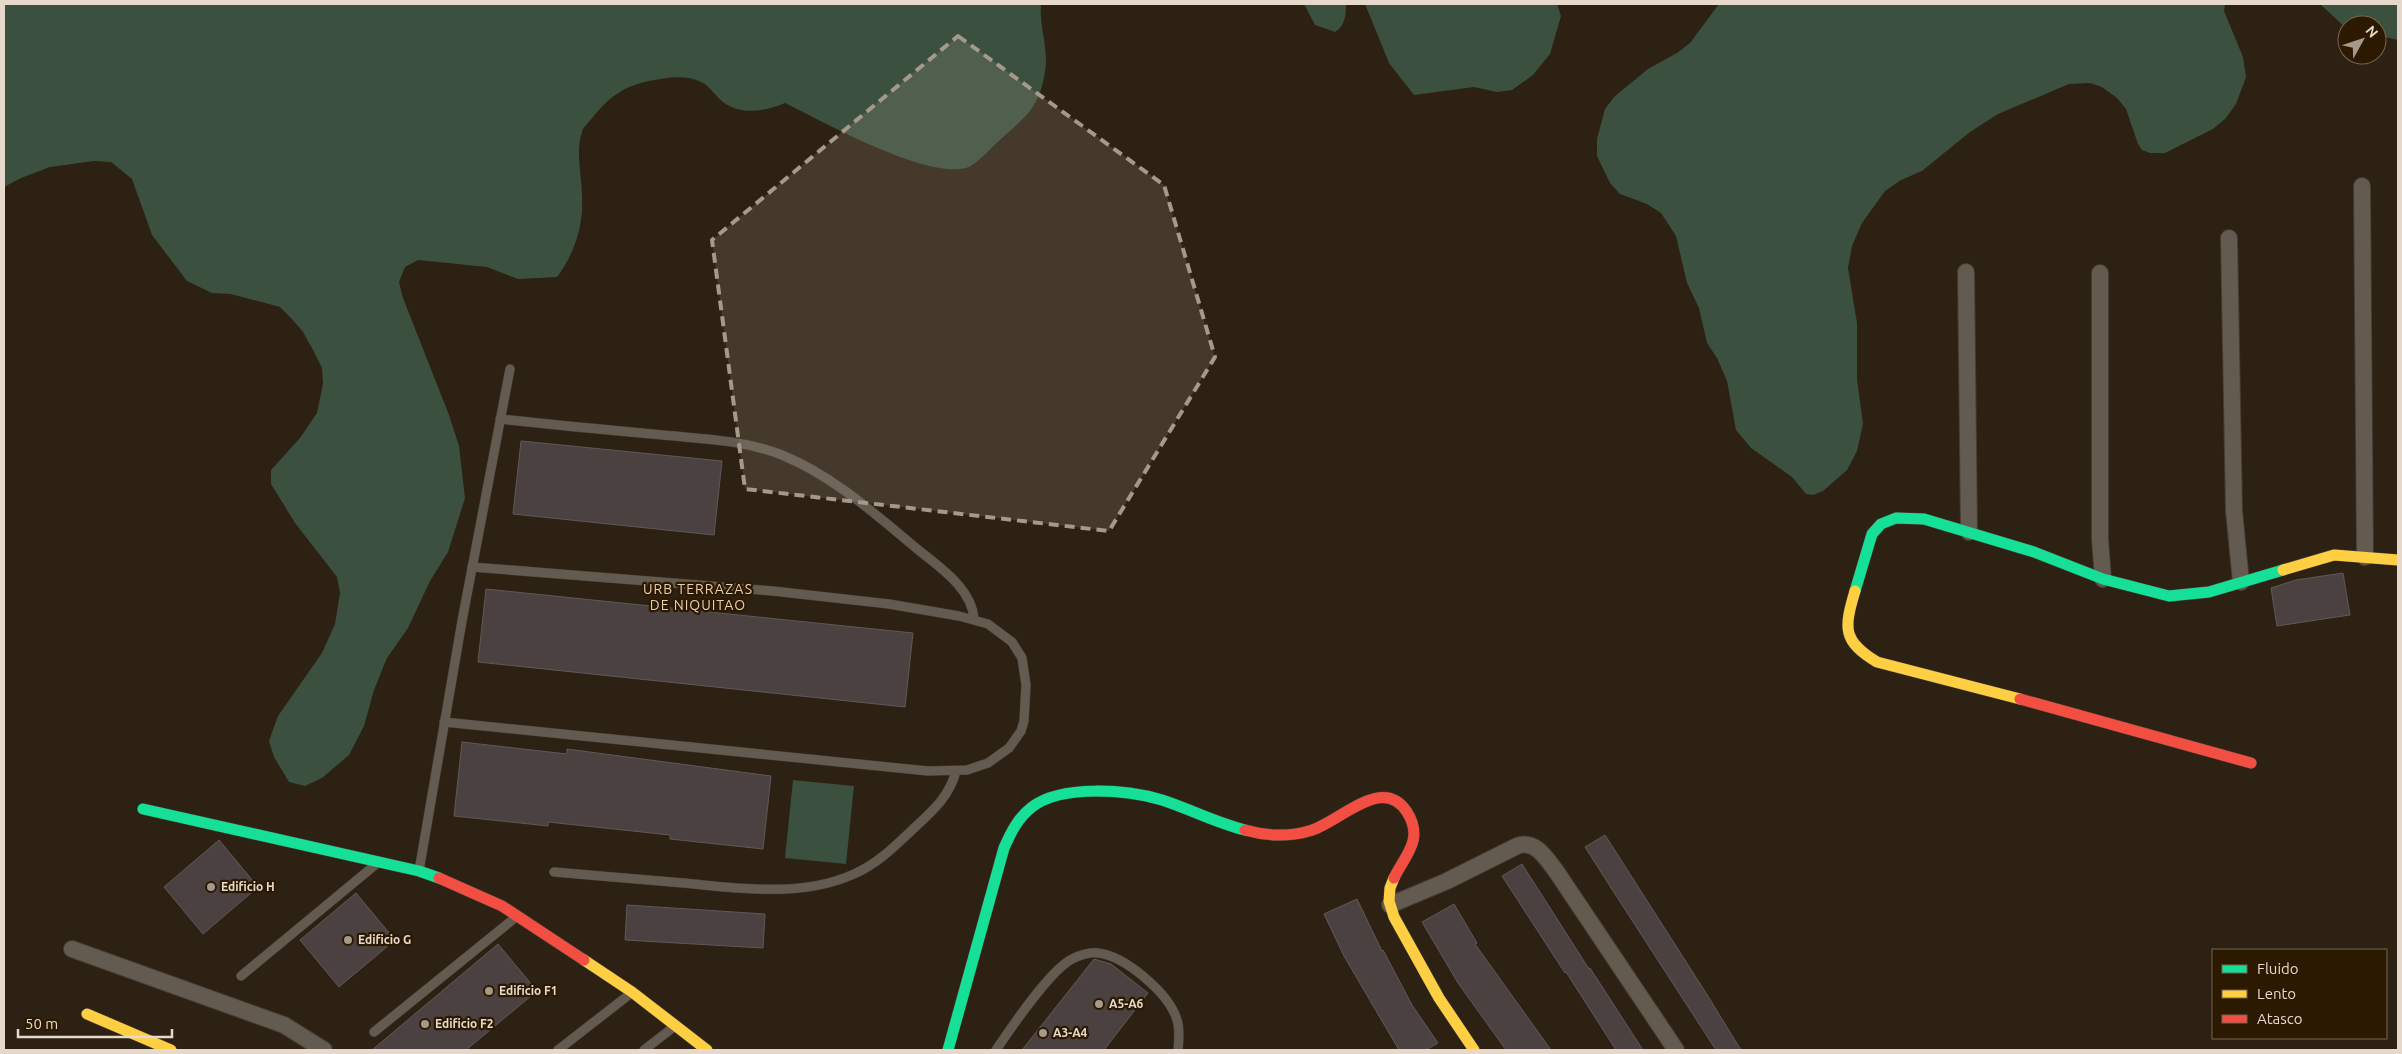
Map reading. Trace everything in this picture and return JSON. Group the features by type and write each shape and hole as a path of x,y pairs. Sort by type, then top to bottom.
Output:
{"street":[{"path":"2362,186 2365,557"},
{"path":"2229,238 2234,512 2241,582"},
{"path":"1966,272 1969,532"},
{"path":"2100,273 2100,539 2103,579"},
{"path":"2251,763 2036,702 1883,663 1860,652 1850,639 1847,620 1869,542 1877,527 1896,518 1924,519 2034,552 2103,579 2153,593 2184,596 2241,582 2334,555 2398,560"},
{"path":"948,1050 1008,837 1022,816 1034,806 1052,797 1108,792 1143,796 1180,806 1245,831 1270,835 1294,834 1318,829 1362,802 1386,797 1399,803 1405,808 1415,832 1412,850 1389,888 1390,905 1394,918 1430,986 1474,1050"},
{"path":"143,809 419,871 453,882 502,906 632,992 707,1050"},
{"path":"1390,905 1448,881 1516,846 1532,845 1542,853 1556,871 1676,1050"},
{"path":"72,949 284,1025 324,1050"},
{"path":"87,1014 171,1050"}],"lane":[{"path":"419,871 472,567 510,369"},
{"path":"500,419 726,441 781,455 801,464 842,488 938,566 968,597 972,603 974,619"},
{"path":"444,722 928,770 956,771 978,767 1004,754 1016,740 1024,721 1026,684 1022,658 1012,642 1000,632 974,619 890,604 772,591 472,567"},
{"path":"554,872 742,889 784,889 824,883 854,874 884,856 938,806 948,794 956,771"},
{"path":"240,976 377,863"},
{"path":"374,1032 516,917"},
{"path":"996,1050 1022,1013 1060,968 1079,956 1097,953 1113,958 1151,983 1161,993 1177,1021 1178,1050"},
{"path":"558,1050 632,992"},
{"path":"644,1050 675,1026"}],"highlighted area":[{"path":"958,36 1164,185 1215,357 1109,531 745,489 712,240"}],"green space":[{"path":"4,4 1041,4 1046,64 1036,102 1026,116 973,165 951,169 929,166 903,158 849,135 785,103 762,110 746,111 730,106 720,100 704,84 688,78 675,77 640,83 625,89 611,98 583,130 579,148 582,188 581,218 573,249 557,277 518,279 487,267 418,260 405,267 399,282 403,298 449,415 459,446 465,498 448,552 430,581 408,628 387,658 374,690 364,726 349,755 322,778 305,786 289,782 274,757 269,741 278,716 322,653 335,624 340,593 337,577 295,523 271,484 271,470 300,438 317,413 323,384 322,368 303,332 280,307 231,294 212,293 187,281 152,235 132,179 111,162 94,161 50,167 4,187"},
{"path":"1304,4 1346,4 1343,23 1335,32 1315,25"},
{"path":"1365,4 1557,4 1561,16 1550,54 1533,75 1512,90 1497,92 1474,87 1414,95 1389,63"},
{"path":"1719,4 2225,4 2224,11 2243,57 2246,77 2236,104 2226,118 2213,129 2165,153 2150,153 2142,150 2138,144 2126,109 2117,98 2102,87 2090,83 2069,84 1998,114 1970,132 1922,171 1901,180 1885,191 1862,223 1852,246 1848,268 1857,323 1857,379 1863,424 1857,451 1847,470 1823,491 1813,495 1806,494 1792,477 1751,448 1736,430 1727,381 1717,358 1707,343 1699,308 1687,283 1676,236 1661,213 1647,204 1620,194 1610,183 1597,156 1597,139 1605,109 1614,97 1648,69 1677,53 1690,43"},
{"path":"2320,4 2398,4 2398,40 2387,37 2387,15 2337,15 2337,20"},
{"path":"793,780 854,786 846,864 785,858"}],"building":[{"path":"521,441 722,461 714,535 513,514"},
{"path":"2343,573 2350,615 2277,626 2271,588 2296,580"},
{"path":"486,589 913,633 905,707 478,662"},
{"path":"462,742 567,754 567,749 771,776 763,849 670,839 670,835 548,822 548,826 454,816"},
{"path":"1605,835 1741,1050 1716,1050 1585,847"},
{"name":"Edificio H","path":"219,840 258,887 203,934 164,887"},
{"path":"1522,864 1643,1050 1616,1050 1565,973 1502,876"},
{"name":"Edificio G","path":"356,893 395,940 339,987 300,940"},
{"path":"1357,899 1382,951 1412,1005 1438,1043 1426,1050 1399,1050 1344,956 1324,914"},
{"path":"1454,904 1477,943 1475,944 1551,1050 1506,1050 1458,983 1422,922"},
{"path":"627,905 765,914 763,948 625,940"},
{"path":"498,944 537,991 466,1050 372,1050"},
{"name":"A5-A6","path":"1094,959 1111,964 1148,993 1104,1050 1022,1050"}],"traffic: fast":[{"path":"1855,591 1872,534 1881,524 1896,518 1924,519 2034,552 2103,579 2169,596 2209,592 2283,570"},
{"path":"948,1050 1004,848 1015,826 1032,807 1060,795 1077,792 1114,792 1148,796 1162,800 1245,830"},
{"path":"143,809 419,871 439,878"}],"traffic: slow":[{"path":"2283,570 2334,555 2398,560"},
{"path":"1855,591 1849,615 1849,632 1857,647 1877,662 2020,699"},
{"path":"1394,878 1390,888 1389,901 1394,917 1439,998 1474,1050"},
{"path":"584,960 632,992 707,1050"},
{"path":"87,1014 171,1050"}],"traffic: jam":[{"path":"2020,699 2251,763"},
{"path":"1245,830 1277,835 1301,833 1321,827 1360,804 1373,799 1385,798 1397,801 1407,812 1412,822 1414,838 1408,854 1394,878"},
{"path":"439,878 502,906 584,960"}],"place":[{"name":"Edificio H","path":"211,887"},
{"name":"Edificio G","path":"348,940"},
{"name":"Edificio F1","path":"489,991"},
{"name":"A5-A6","path":"1099,1004"},
{"name":"Edificio F2","path":"425,1024"},
{"name":"A3-A4","path":"1043,1033"}],"district":[{"name":"URB TERRAZAS DE NIQUITAO","path":"698,598"}]}
